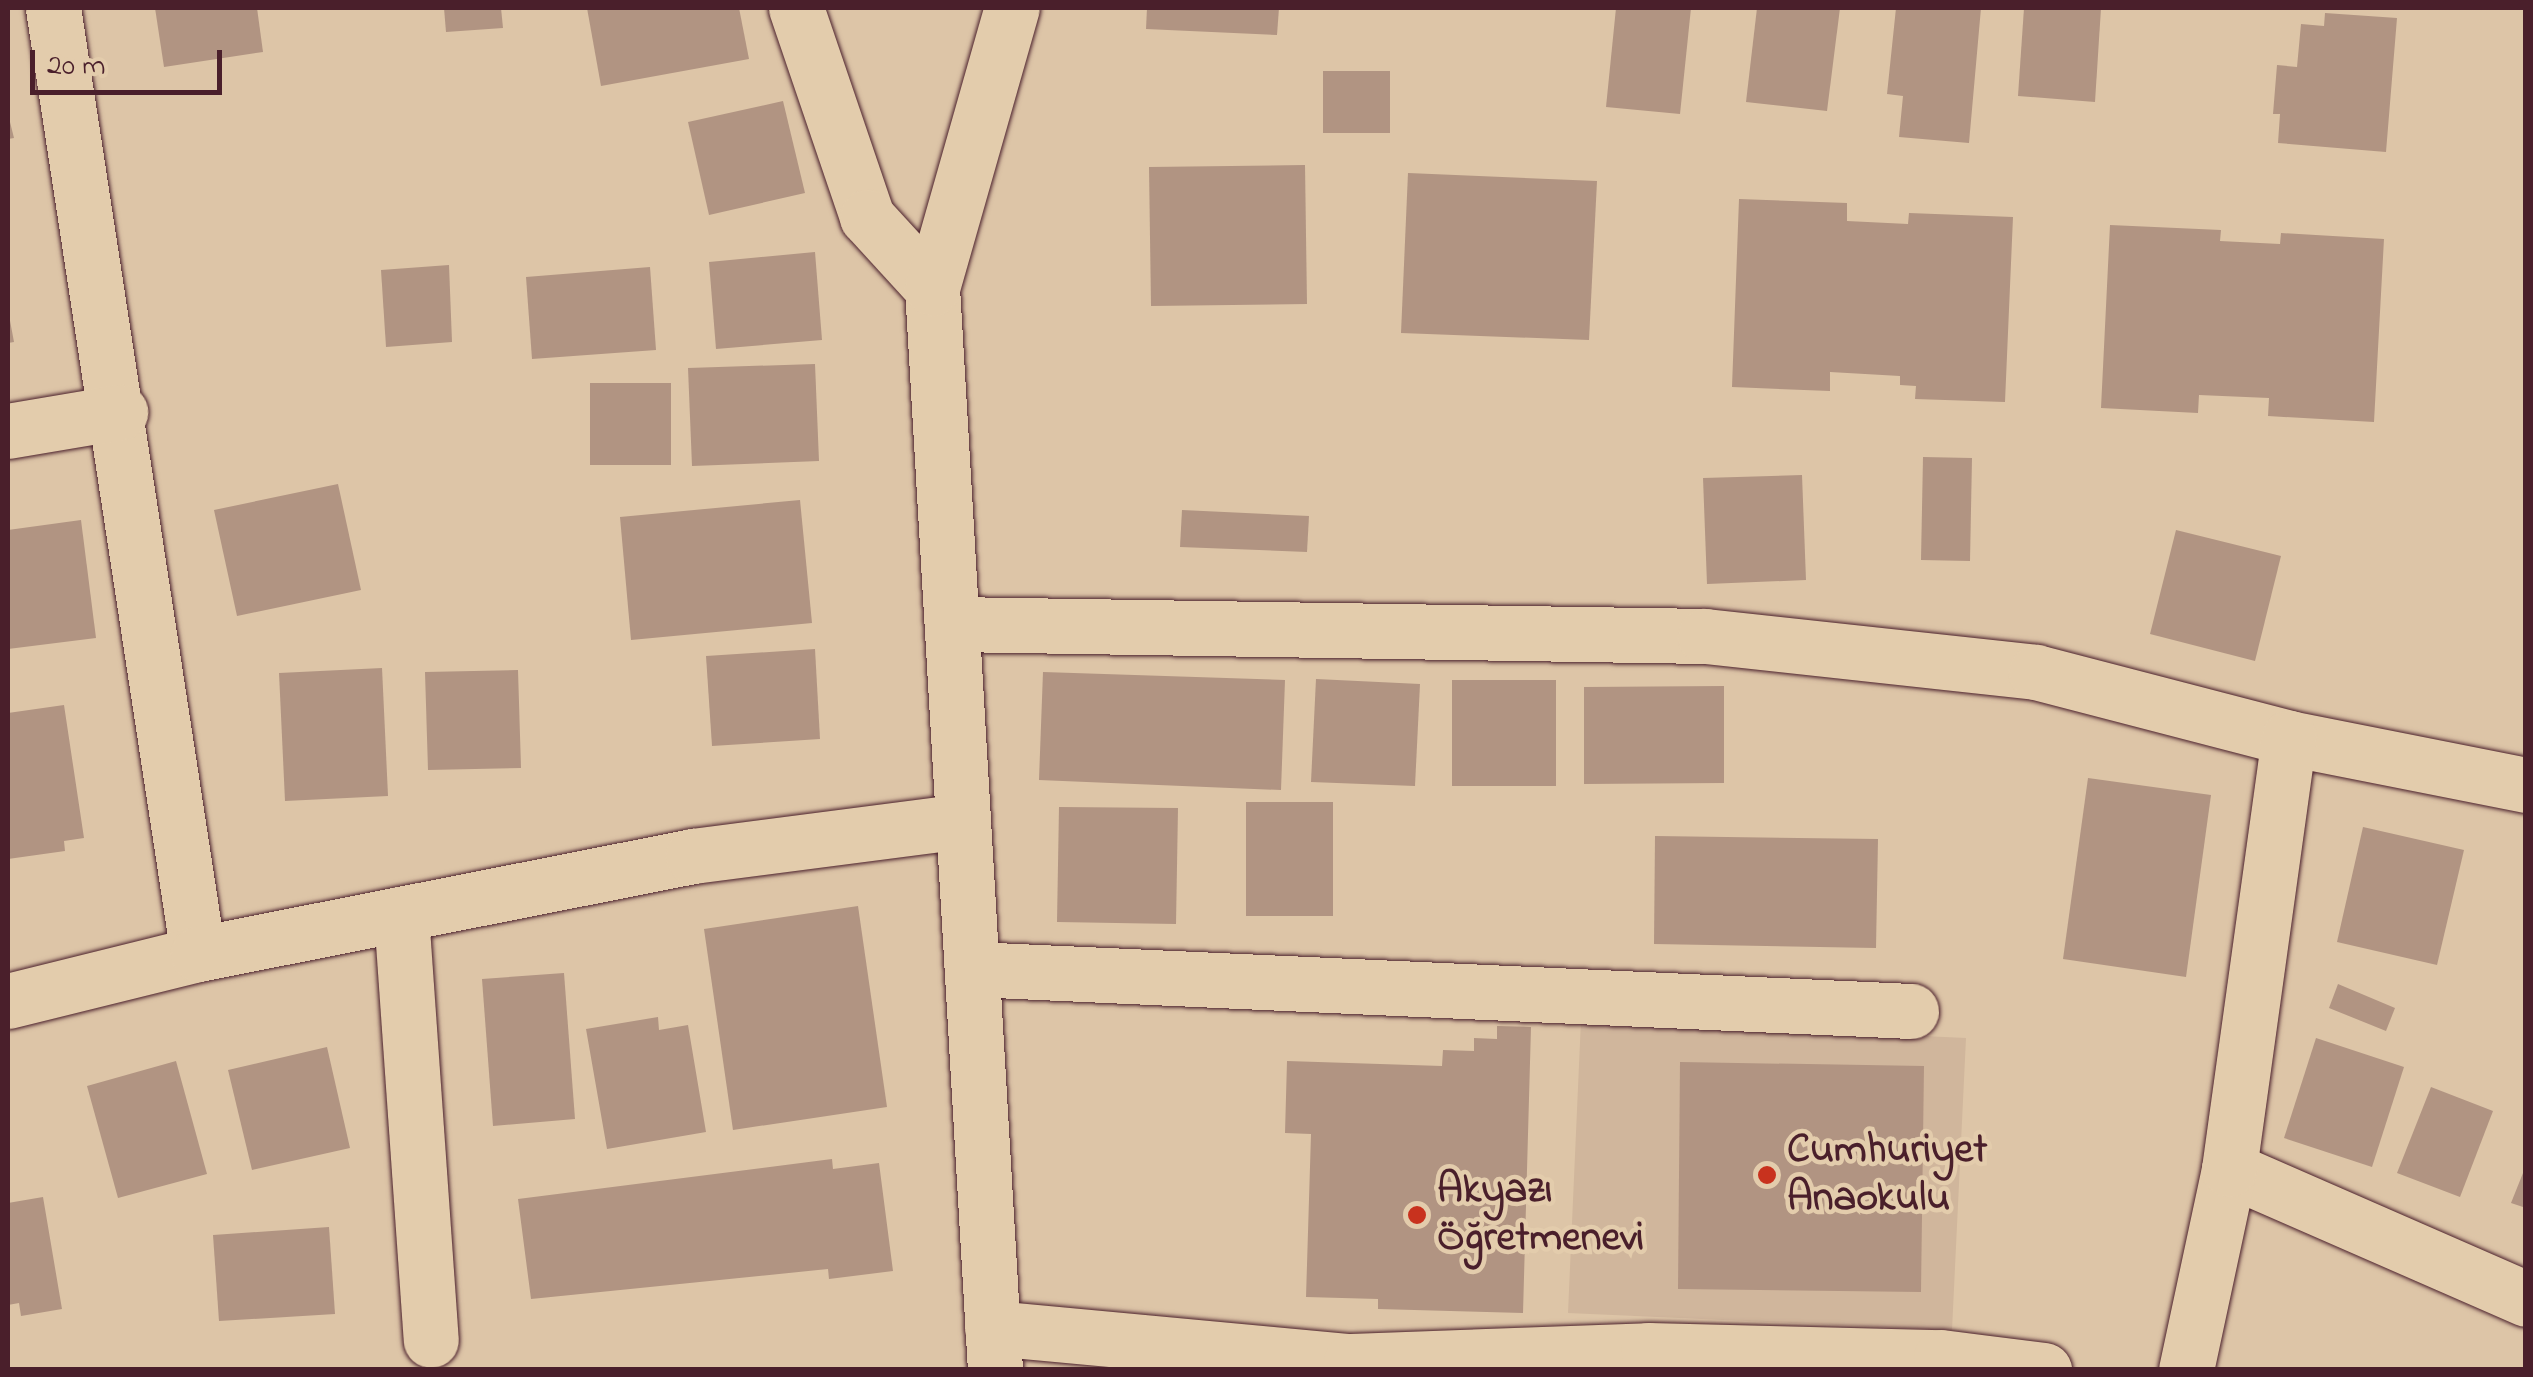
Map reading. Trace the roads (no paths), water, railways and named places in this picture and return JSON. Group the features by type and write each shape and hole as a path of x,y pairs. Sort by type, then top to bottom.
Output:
{"street":[{"path":"53,8 120,412 198,954"},
{"path":"796,8 867,217 932,288"},
{"path":"1012,8 932,288 994,1349 1350,1361 1648,1350 1941,1357 2044,1370"},
{"path":"8,431 120,412"},
{"path":"952,624 1705,636 2036,672 2289,738 2526,784"},
{"path":"2186,1370 2228,1170 2289,738"},
{"path":"8,1000 198,954 693,856 963,821"},
{"path":"401,914 431,1340"},
{"path":"972,969 1911,1011"},
{"path":"2228,1170 2526,1299"}],"place":[{"name":"Cumhuriyet Anaokulu","path":"1767,1175"},
{"name":"Akyazı Öğretmenevi","path":"1417,1215"}]}
